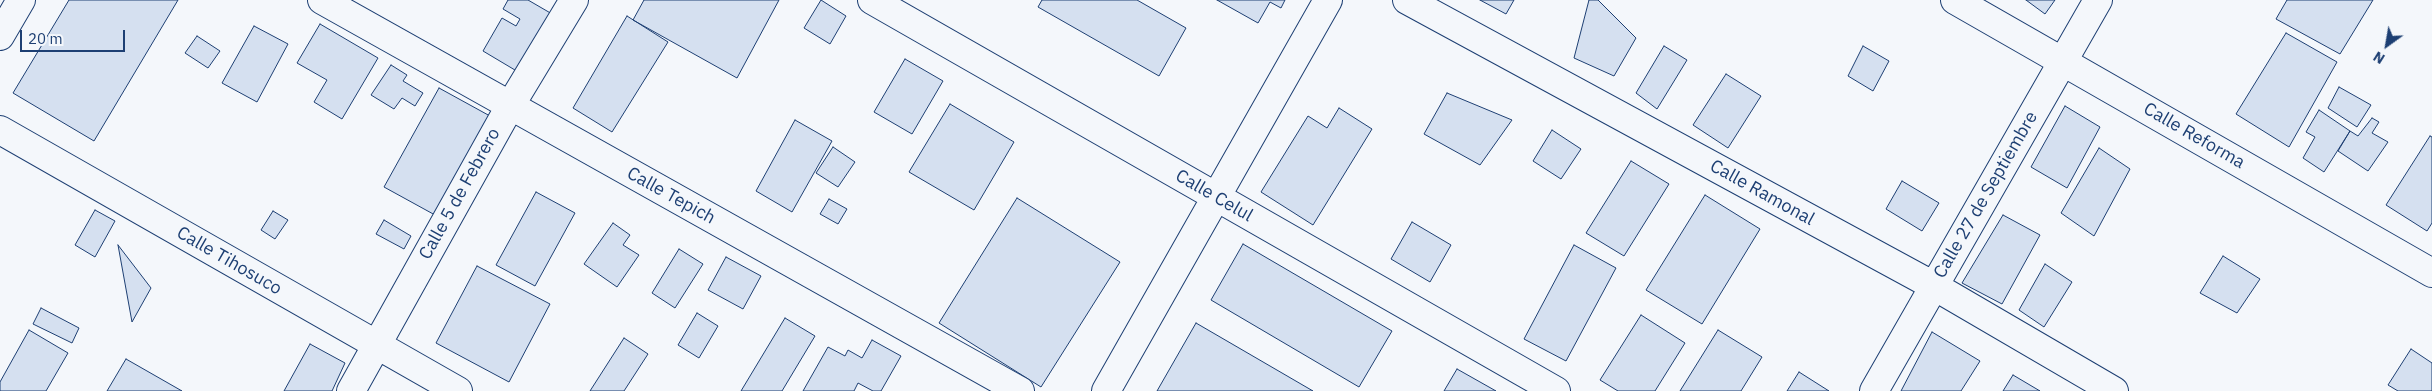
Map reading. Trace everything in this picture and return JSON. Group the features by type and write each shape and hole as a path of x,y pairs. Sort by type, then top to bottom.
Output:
{"street":[{"path":"0,36 21,0"},
{"name":"Calle Tepich","path":"322,0 1020,391"},
{"name":"Calle 5 de Febrero","path":"351,391 510,106 574,0"},
{"name":"Calle Celul","path":"872,0 1556,391"},
{"path":"1106,391 1328,0"},
{"name":"Calle Ramonal","path":"1407,0 1934,286 2114,391"},
{"name":"Calle Reforma","path":"1955,0 2432,273"},
{"name":"Calle 27 de Septiembre","path":"1874,391 2098,0"},
{"name":"Calle Tihosuco","path":"0,130 458,391"}],"building":[{"path":"69,0 178,0 94,141 13,93"},
{"path":"508,0 528,0 559,18 525,76 483,51 502,18 516,26 520,19 503,9"},
{"path":"644,0 779,0 737,78 633,20"},
{"path":"821,0 846,16 830,44 804,28"},
{"path":"1042,0 1137,0 1186,28 1159,76 1038,7"},
{"path":"1217,0 1285,0 1281,8 1270,2 1258,23"},
{"path":"1480,0 1514,0 1506,14"},
{"path":"1589,0 1598,0 1636,38 1614,76 1574,58"},
{"path":"2026,0 2055,0 2045,14"},
{"path":"2287,0 2373,0 2340,54 2276,19"},
{"path":"627,16 668,42 612,132 573,108"},
{"path":"320,24 378,58 342,119 314,102 327,80 297,63"},
{"path":"254,26 288,44 257,102 222,83"},
{"path":"2286,33 2337,62 2289,147 2236,114"},
{"path":"197,36 220,51 208,68 185,53"},
{"path":"1664,46 1687,60 1657,109 1636,93"},
{"path":"1863,46 1889,61 1873,91 1848,76"},
{"path":"905,59 943,81 912,134 874,112"},
{"path":"391,65 407,75 403,81 423,93 415,106 402,98 394,109 371,95"},
{"path":"1726,74 1761,96 1728,148 1693,125"},
{"path":"2339,87 2371,105 2357,127 2328,108"},
{"path":"439,88 490,116 435,215 384,187"},
{"path":"1447,93 1512,120 1480,165 1424,134"},
{"path":"950,104 1014,142 974,210 909,172"},
{"path":"2065,106 2100,127 2067,188 2031,167"},
{"path":"1339,108 1372,129 1313,225 1261,192 1308,116 1327,128"},
{"path":"2319,110 2350,131 2324,172 2303,158 2315,137 2306,132"},
{"path":"2372,118 2379,122 2372,133 2388,142 2368,171 2338,151 2350,131 2358,136"},
{"path":"795,120 832,141 792,212 756,191"},
{"path":"1552,130 1581,149 1561,179 1533,161"},
{"path":"2430,136 2432,137 2432,223 2427,231 2386,205"},
{"path":"833,147 855,162 838,187 816,173"},
{"path":"2099,148 2130,169 2094,236 2061,213"},
{"path":"1631,161 1669,184 1624,256 1586,233"},
{"path":"1902,181 1939,203 1922,231 1886,209"},
{"path":"536,192 575,213 535,286 496,265"},
{"path":"1705,195 1760,229 1702,324 1646,290"},
{"path":"1017,198 1120,262 1041,387 939,323"},
{"path":"829,199 847,209 838,224 820,214"},
{"path":"95,210 115,221 95,257 75,245"},
{"path":"273,211 288,220 275,239 261,230"},
{"path":"2003,215 2040,235 2002,304 1962,283"},
{"path":"384,220 411,236 404,249 376,234"},
{"path":"1412,222 1451,245 1430,282 1391,259"},
{"path":"613,223 630,235 623,245 639,255 617,287 584,264"},
{"path":"1243,244 1392,331 1359,387 1211,300"},
{"path":"118,245 151,288 132,322"},
{"path":"1574,245 1616,268 1566,361 1524,339"},
{"path":"679,249 703,264 675,308 652,293"},
{"path":"2223,256 2260,279 2237,313 2200,293"},
{"path":"726,257 761,276 743,309 708,290"},
{"path":"2045,264 2072,282 2044,327 2019,310"},
{"path":"477,266 550,304 509,382 436,343"},
{"path":"41,308 79,328 72,343 33,324"},
{"path":"697,313 718,326 699,358 678,345"},
{"path":"1641,315 1685,343 1655,391 1618,391 1600,380"},
{"path":"785,318 815,336 782,391 741,391"},
{"path":"1196,323 1313,391 1157,391"},
{"path":"29,330 68,353 46,391 0,391 0,382"},
{"path":"1718,330 1762,357 1741,391 1680,391"},
{"path":"1932,332 1980,361 1961,391 1901,391"},
{"path":"624,338 648,354 624,391 590,391"},
{"path":"872,340 901,356 881,391 873,391 858,383 854,391 803,391 828,347 845,356 848,350 862,358"},
{"path":"310,344 345,363 332,391 284,391"},
{"path":"2411,349 2432,363 2432,391 2398,391 2388,385"},
{"path":"126,359 182,391 107,391"},
{"path":"1457,369 1496,391 1444,391"},
{"path":"1799,372 1829,391 1787,391"},
{"path":"2013,375 2040,391 2003,391"}]}
